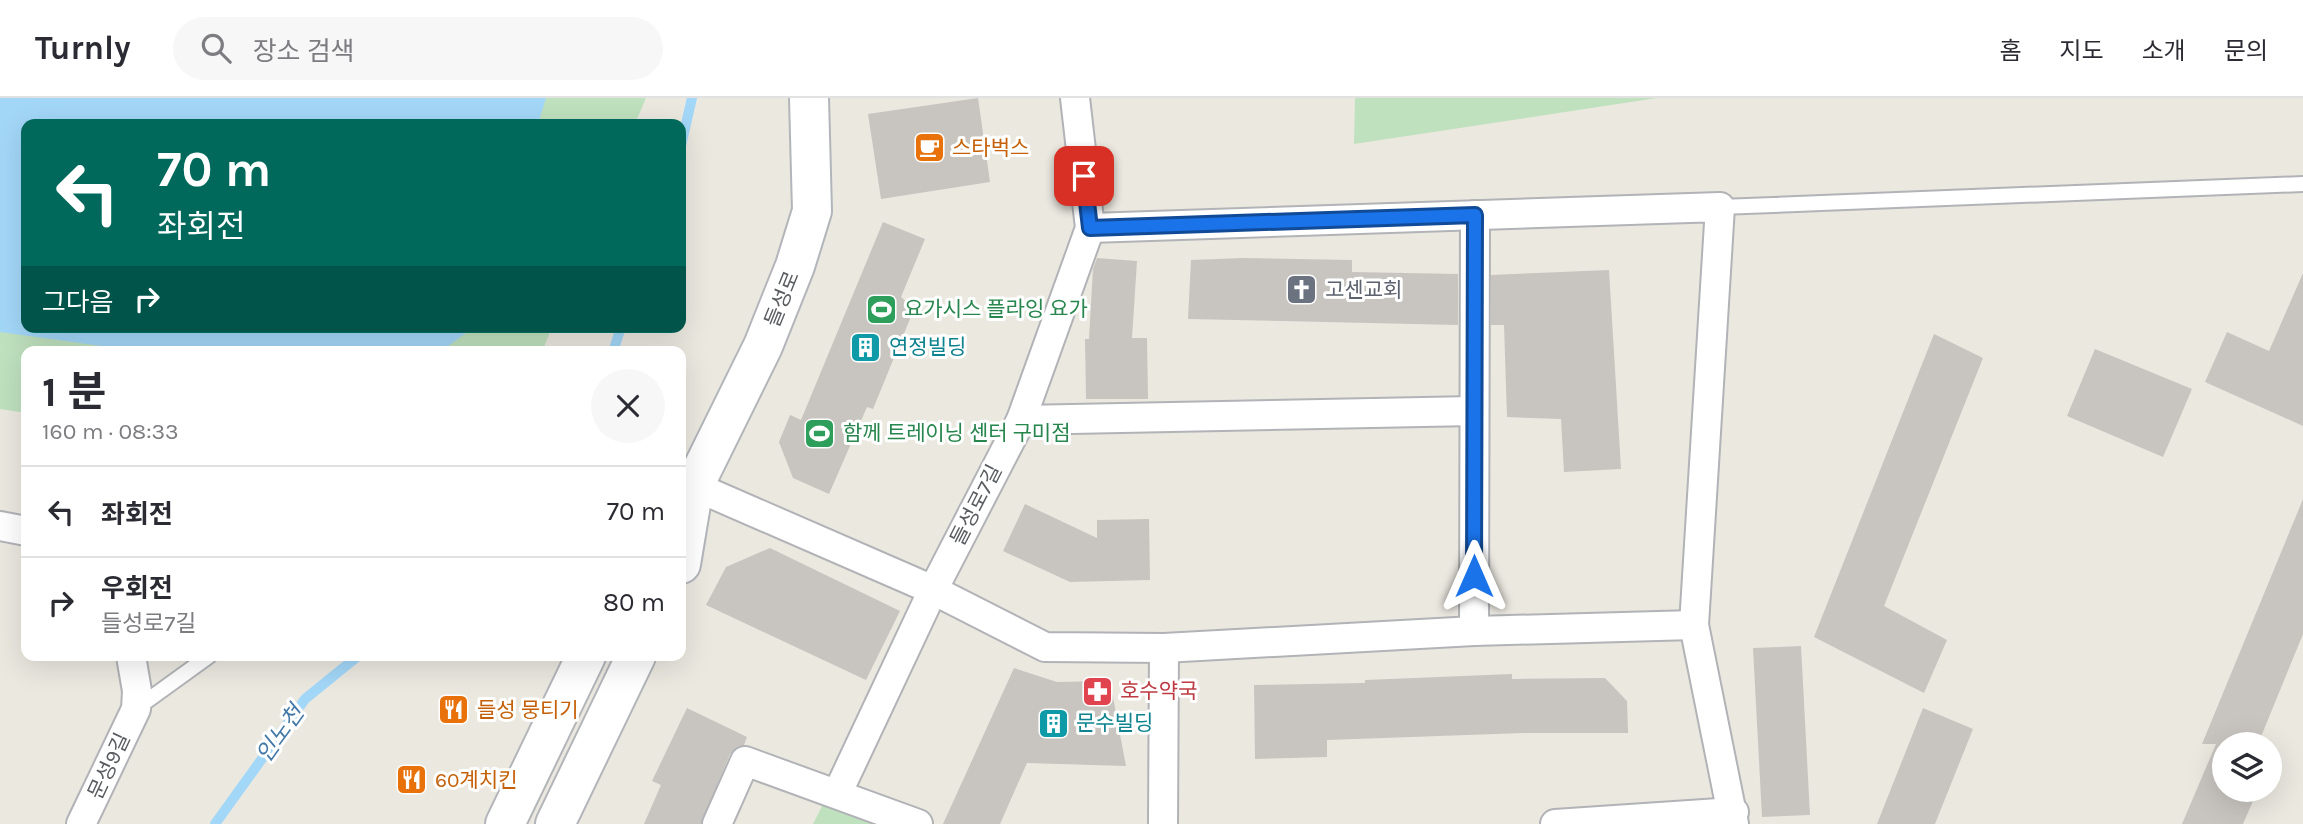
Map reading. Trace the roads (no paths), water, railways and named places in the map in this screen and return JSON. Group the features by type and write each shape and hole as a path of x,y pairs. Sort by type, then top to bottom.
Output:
{"street":[{"name":"들성로","path":"687,491 763,346 796,266 812,211 809,98"},
{"name":"들성로7길","path":"838,792 933,590 1021,420 1090,228 1075,98"},
{"path":"1090,228 1720,207 1695,625 1734,818 1555,824"},
{"path":"1474,631 1475,215"},
{"path":"1021,420 1474,411"},
{"path":"687,491 933,590 1045,647 1164,648 1474,631 1695,625"},
{"path":"0,526 21,530"},
{"path":"1163,824 1164,648"},
{"path":"132,661 137,691 136,709"},
{"path":"505,824 584,661"},
{"path":"555,824 634,661"},
{"name":"문성9길","path":"81,824 136,709"},
{"path":"717,824 745,761 838,792 918,824"}],"lane":[{"path":"1720,207 2303,184"},
{"path":"136,709 202,661"}],"water":[{"path":"0,98 546,98 540,119 21,119 21,333 466,333 448,346 102,346 0,332"}],"waterway":[{"name":"인노천","path":"686,124 692,98"},
{"name":"인노천","path":"615,346 619,333"},
{"name":"인노천","path":"215,824 305,699 352,661"}],"place":[{"name":"스타벅스","path":"929,148"},
{"name":"고센교회","path":"1302,290"},
{"name":"요가시스 플라잉 요가","path":"881,309"},
{"name":"연정빌딩","path":"866,347"},
{"name":"함께 트레이닝 센터 구미점","path":"820,433"},
{"name":"호수약국","path":"1097,691"},
{"name":"들성 뭉티기","path":"454,710"},
{"name":"문수빌딩","path":"1053,723"},
{"name":"60계치킨","path":"412,780"}]}
